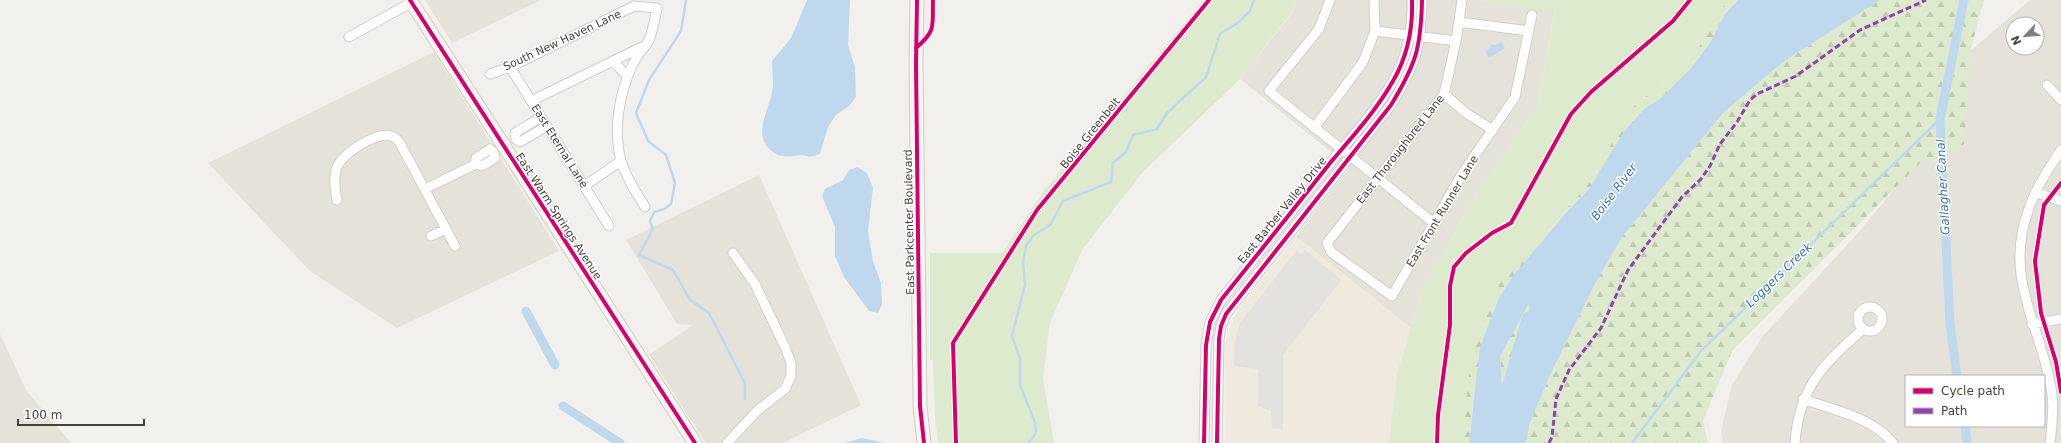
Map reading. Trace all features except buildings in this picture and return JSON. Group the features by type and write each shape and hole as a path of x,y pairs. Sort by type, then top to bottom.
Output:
{"street":[{"name":"East Parkcenter Boulevard","path":"917,0 916,64 919,393 924,443"},
{"path":"1330,0 1319,29 1269,91 1435,224"},
{"path":"1314,128 1363,62 1375,31 1374,0"},
{"name":"East Barber Valley Drive","path":"1204,443 1206,345 1210,322 1221,300 1378,103 1393,81 1402,62 1410,35 1412,0"},
{"name":"East Barber Valley Drive","path":"1217,443 1219,338 1221,326 1226,314 1391,105 1410,75 1417,55 1421,36 1422,0"},
{"name":"East Thoroughbred Lane","path":"1392,296 1332,252 1327,243 1444,94 1456,41 1462,0"},
{"path":"349,37 413,1"},
{"name":"East Warm Springs Avenue","path":"413,1 499,150 695,443"},
{"name":"South New Haven Lane","path":"490,74 510,67 634,6 657,8 646,45"},
{"name":"East Front Runner Lane","path":"1392,296 1435,224 1462,174 1515,97 1532,15"},
{"path":"1459,22 1529,31"},
{"path":"1375,31 1456,41"},
{"path":"531,101 646,45"},
{"path":"645,207 630,182 621,162 618,140 619,113 627,76 633,62 646,45"},
{"path":"613,61 627,76"},
{"name":"East Eternal Lane","path":"510,67 609,226"},
{"path":"2047,85 2061,100"},
{"path":"1444,94 1466,113 1493,130"},
{"path":"516,139 515,133 541,117"},
{"path":"516,139 520,142 547,126"},
{"path":"337,200 334,185 337,166 348,152 379,136 390,136 398,140 455,246"},
{"path":"425,189 476,164 476,158 490,149 499,150 516,139"},
{"path":"2050,443 2053,413 2052,394 2048,375 2022,288 2020,249 2025,220 2035,192 2061,150"},
{"path":"584,186 621,162"},
{"path":"2035,192 2061,201"},
{"path":"431,236 446,229"},
{"path":"727,443 758,410 785,389 791,376 791,363 785,347 755,284 733,253"},
{"path":"2032,324 2061,320"},
{"path":"1796,443 1797,422 1803,400 1827,363 1863,329"},
{"path":"1803,400 1869,423 1881,430 1893,443"}],"shaded area":[{"path":"425,0 541,0 452,43"},
{"path":"1296,0 1479,0 1555,10 1537,107 1477,193 1423,288 1411,328 1296,236 1350,167 1240,79 1292,13"},
{"path":"2030,0 2061,0 2061,443 1723,443 1721,431 1732,385 1762,337 1858,233 1916,163 1969,52 2005,21 2005,56 2045,56 2045,16 2011,16"},
{"path":"434,52 559,251 397,328 310,271 208,163"},
{"path":"759,175 861,405 783,443 706,443 649,355 693,325 677,324 626,240"},
{"path":"1296,236 1411,328 1397,374 1391,443 1226,443 1225,343 1236,313"},
{"path":"1305,250 1341,280 1283,355 1283,429 1272,429 1271,411 1258,406 1258,369 1234,366 1234,345 1240,323 1296,251 1301,254"},
{"path":"0,334 26,390 71,443 0,443"}],"green space":[{"path":"1204,0 1296,0 1292,12 1240,79 1142,173 1082,250 1050,323 1043,379 1054,443 938,443 935,418 933,360 930,360 930,253 1002,253 1043,192"},
{"path":"1479,0 1727,0 1693,57 1632,108 1586,188 1503,276 1472,349 1461,443 1389,443 1397,374 1423,288 1477,193 1537,107 1555,11"},
{"path":"1699,0 1738,0 1725,14 1710,43 1691,68 1660,99 1645,108 1589,189 1565,214 1473,405 1469,443 1444,443 1458,335"},
{"path":"1880,0 1984,0 1970,52 1964,144 1919,164 1732,351 1703,421 1708,443 1526,443 1530,423 1550,375 1596,282 1623,236 1723,113 1783,62"},
{"path":"1529,302 1530,307 1524,325 1516,383 1507,404 1503,401 1500,357"}],"water":[{"path":"807,0 850,0 848,45 855,67 856,97 849,106 836,115 828,127 820,154 809,157 801,155 780,156 768,148 762,133 773,88 772,61 791,38"},
{"path":"1738,0 1880,0 1783,62 1723,113 1623,236 1596,282 1550,375 1530,423 1526,443 1469,443 1480,347 1499,298 1513,276 1565,214 1589,189 1623,133 1645,108 1660,99 1691,68 1710,43 1725,14","holes":["1529,303 1529,312 1525,321 1521,357 1517,376 1511,394 1506,403 1503,401 1500,357"]},
{"path":"1501,42 1505,48 1489,58 1485,52 1490,48 1491,44 1496,45"},
{"path":"858,167 867,173 873,188 868,231 873,261 881,283 882,304 878,313 869,311 844,277 835,256 835,227 822,196 825,189 843,180 849,170"},
{"path":"862,438 881,442 882,443 844,443"}],"waterway":[{"path":"686,0 681,31 649,80 636,113 648,141 666,155 675,183 671,204 664,209 654,212 650,221 653,229 639,255 673,270 690,300 709,313 745,383 745,399"},
{"path":"1028,443 1036,433 1035,422 1020,385 1020,359 1012,336 1025,285 1023,263 1026,246 1034,235 1050,225 1063,201 1111,182 1113,163 1126,152 1133,135 1157,129 1167,113 1206,77 1220,34 1239,22 1250,11 1254,0"},
{"name":"Gallagher Canal","path":"1957,375 1950,324 1940,119 1964,0"},
{"name":"Loggers Creek","path":"1632,443 1701,351 1940,119"},
{"path":"526,311 555,365"},
{"name":"Boise River","path":"1493,443 1529,319"},
{"path":"563,406 620,443"},
{"name":"Gallagher Canal","path":"1965,427 1967,443"}],"marked path":[{"path":"1549,443 1552,437 1556,399 1569,370 1601,328 1628,270 1682,197 1701,179 1710,166 1720,144 1737,122 1750,100 1757,94 1796,76 1860,30 1926,0"}],"cycle path":[{"path":"410,0 695,443"},
{"path":"917,0 916,64 920,406 924,443"},
{"path":"916,48 927,37 932,27 933,0"},
{"name":"Boise Greenbelt","path":"956,443 953,343 1037,210 1209,0"},
{"path":"1204,443 1206,345 1210,322 1221,300 1363,124 1393,81 1402,62 1408,42 1412,0"},
{"path":"1217,443 1219,339 1221,326 1226,314 1391,105 1406,78 1416,55 1420,31 1422,0"},
{"path":"1437,443 1438,415 1450,325 1450,286 1454,267 1466,253 1492,233 1511,223 1571,114 1591,92 1673,21 1690,0"},
{"path":"2061,183 2044,205 2035,261 2041,313 2056,362 2061,392"}]}
